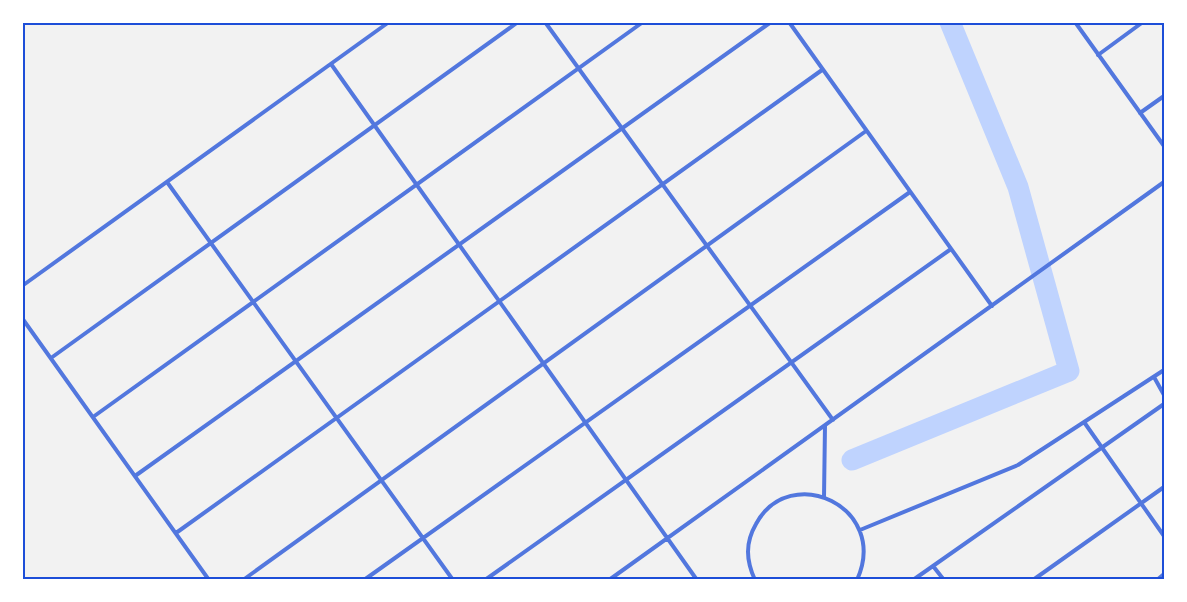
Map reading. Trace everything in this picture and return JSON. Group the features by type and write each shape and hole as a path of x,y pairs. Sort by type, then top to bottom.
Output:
{"lane":[{"path":"22,286 389,22"},
{"path":"51,358 518,22"},
{"path":"545,22 833,420"},
{"path":"93,417 643,22"},
{"path":"135,476 772,22"},
{"path":"788,22 992,306"},
{"path":"1075,22 1164,146"},
{"path":"1098,55 1143,22"},
{"path":"331,64 697,580"},
{"path":"176,533 822,70"},
{"path":"1140,113 1164,96"},
{"path":"243,580 866,131"},
{"path":"167,182 453,580"},
{"path":"610,580 1164,182"},
{"path":"364,580 910,192"},
{"path":"485,580 951,249"},
{"path":"22,318 209,580"},
{"path":"860,530 1018,465 1164,370"},
{"path":"1154,377 1164,395"},
{"path":"913,580 1164,404"},
{"path":"1084,422 1164,536"},
{"path":"824,497 825,425"},
{"path":"1033,580 1164,486"},
{"path":"755,580 750,568 748,550 751,533 760,517 772,504 788,497 806,494 824,497 839,504 852,516 860,530 864,547 863,563 857,580"},
{"path":"933,566 944,580"},
{"path":"1157,580 1164,574"}],"waterway":[{"path":"852,460 1069,371 1018,187 950,22"}]}
